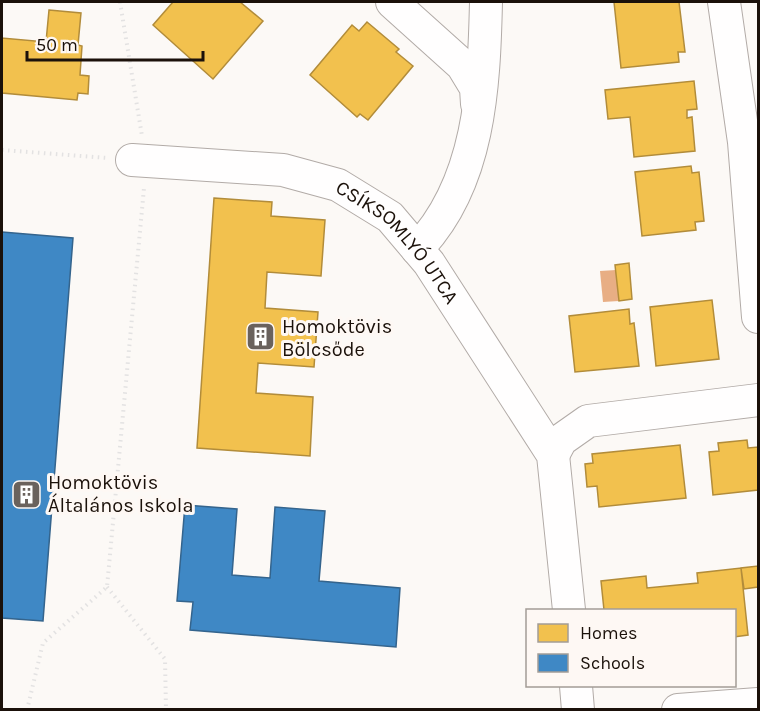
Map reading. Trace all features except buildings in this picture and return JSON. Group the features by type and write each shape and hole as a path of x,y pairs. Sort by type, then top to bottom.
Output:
{"street":[{"path":"392,2 462,65 476,88 478,117"},
{"path":"417,249 440,222 463,176 478,117 485,62 486,2"},
{"path":"724,2 751,141 759,317"},
{"name":"CSÍKSOMLYÓ UTCA","path":"139,161 283,170 338,185 390,217 429,262 553,455 569,609"},
{"path":"553,455 561,440 588,421 759,400"},
{"path":"576,687 578,710"},
{"path":"678,710 759,705"}],"path":[{"path":"120,2 139,161 107,587 165,659 166,710"},
{"path":"2,150 139,161"},
{"path":"27,710 44,643 107,587"}],"shaded area":[{"path":"616,270 619,301 603,302 600,271"}],"place":[{"name":"Homoktövis Bölcsőde","path":"261,337"},
{"name":"Homoktövis Általános Iskola","path":"27,494"}]}
